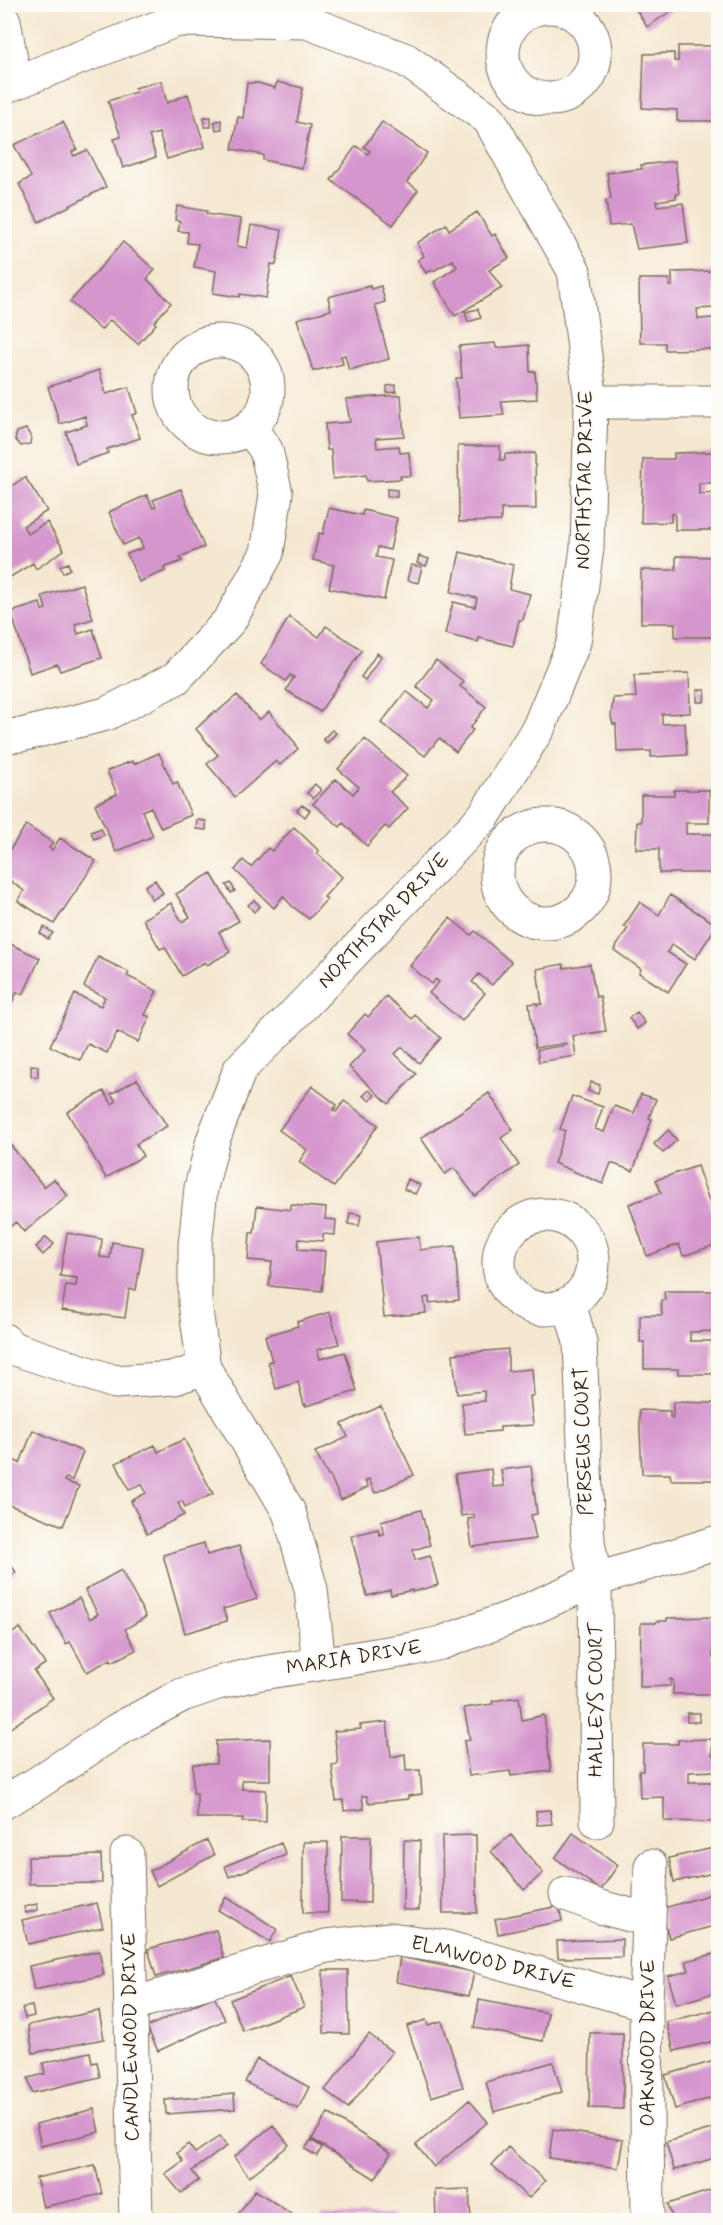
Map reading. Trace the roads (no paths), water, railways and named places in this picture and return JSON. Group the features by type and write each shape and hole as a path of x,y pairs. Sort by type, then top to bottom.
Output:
{"street":[{"name":"NORTHSTAR DRIVE","path":"8,80 177,20 307,22 406,60 489,119 574,271 591,402 587,548 574,642 540,727 484,816 288,1022 240,1069 213,1140 201,1188 195,1245 195,1303 204,1368 289,1512 310,1589 319,1664"},
{"path":"4,21 8,80"},
{"path":"489,119 517,87"},
{"path":"591,402 718,402"},
{"path":"4,736 21,735 106,714 176,678 230,620 267,553 276,494 266,450 250,428"},
{"path":"484,816 511,840"},
{"name":"PERSEUS COURT","path":"569,1303 580,1342 588,1542 596,1580"},
{"path":"7,1350 115,1382 175,1378 204,1368"},
{"name":"MARIA DRIVE","path":"4,1802 36,1784 117,1730 182,1695 256,1674 441,1643 512,1617 596,1580 718,1542"},
{"name":"HALLEYS COURT","path":"596,1580 597,1821"},
{"name":"CANDLEWOOD DRIVE","path":"127,1854 136,2220"},
{"name":"OAKWOOD DRIVE","path":"648,2220 646,2004 651,1866"},
{"path":"566,1894 600,1907 649,1920"},
{"name":"ELMWOOD DRIVE","path":"130,2005 326,1946 391,1939 446,1947 646,2004"}]}
